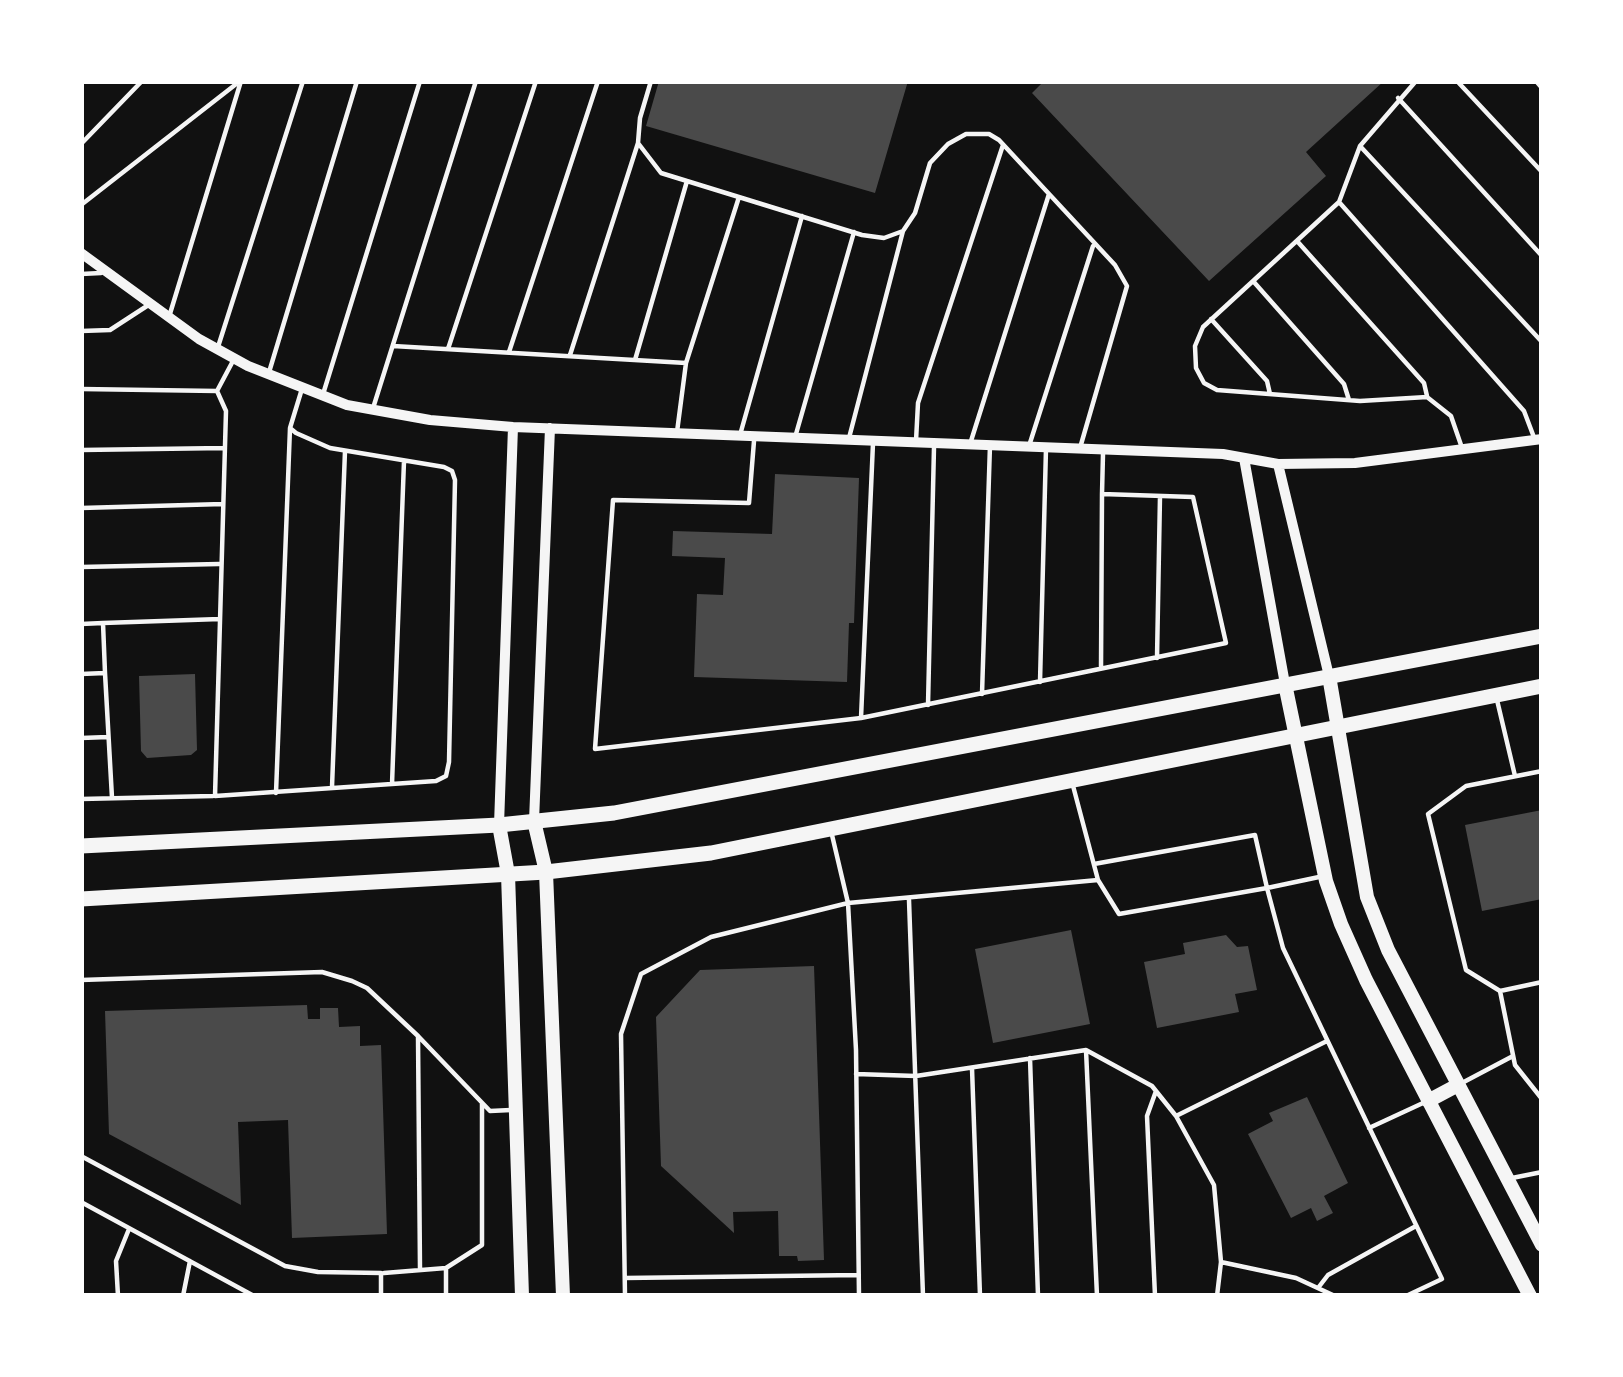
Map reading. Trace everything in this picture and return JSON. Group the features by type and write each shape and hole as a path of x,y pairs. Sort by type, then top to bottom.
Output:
{"main road":[{"path":"81,846 499,825 614,813 1542,636"},
{"path":"81,899 546,872 711,853 1542,686"}],"street":[{"path":"81,253 234,359 302,389 372,411 513,428 1103,449 1278,464 1355,463 1539,440"},
{"path":"513,428 499,825 508,874 522,1296"},
{"path":"550,428 534,821 546,872 563,1296"},
{"path":"1244,458 1325,875 1366,980 1530,1296"},
{"path":"1278,464 1329,676 1367,897 1388,950 1542,1246"},
{"path":"1428,1101 1458,1085"}],"lane":[{"path":"81,144 142,81"},
{"path":"81,206 241,81"},
{"path":"169,317 241,81"},
{"path":"218,350 303,81"},
{"path":"268,375 357,81"},
{"path":"322,396 420,81"},
{"path":"372,411 476,81"},
{"path":"448,349 536,81"},
{"path":"509,352 598,81"},
{"path":"570,356 638,143 651,81"},
{"path":"1416,81 1360,146 1339,202 1203,327 1196,346 1196,368 1204,383 1216,390 1349,400 1427,397"},
{"path":"1457,81 1542,172"},
{"path":"1536,81 1542,88"},
{"path":"1398,98 1542,256"},
{"path":"849,438 903,231 915,213 930,163 948,144 967,134 989,134 1115,265 1127,286 1080,448"},
{"path":"638,143 661,173 854,232 884,238 903,231"},
{"path":"916,441 918,403 1003,145"},
{"path":"1360,146 1542,343"},
{"path":"635,360 687,181"},
{"path":"970,444 1049,194"},
{"path":"677,432 686,363 739,197"},
{"path":"1339,202 1524,411 1539,440"},
{"path":"740,435 802,216"},
{"path":"796,436 854,232"},
{"path":"1297,241 1424,383 1427,397 1451,416 1464,452"},
{"path":"1029,446 1094,242"},
{"path":"81,274 107,272"},
{"path":"1253,280 1345,384 1349,400"},
{"path":"81,331 110,330 150,304"},
{"path":"1211,319 1267,381 1270,395"},
{"path":"392,346 686,363"},
{"path":"217,392 234,359"},
{"path":"81,389 217,392"},
{"path":"275,793 290,428 302,389"},
{"path":"215,796 226,411 217,392"},
{"path":"81,800 275,793 436,781 446,776 452,471 330,448 290,428"},
{"path":"754,435 749,503 614,500 595,749 861,718 1226,643 1193,496 1102,494"},
{"path":"861,718 873,440"},
{"path":"928,705 934,442"},
{"path":"982,694 990,445"},
{"path":"1040,682 1046,447"},
{"path":"81,450 225,448"},
{"path":"1101,669 1103,449"},
{"path":"332,789 345,451"},
{"path":"392,784 404,461"},
{"path":"1157,658 1160,496"},
{"path":"81,508 223,503"},
{"path":"81,568 221,563"},
{"path":"81,624 220,619"},
{"path":"104,622 112,798"},
{"path":"81,674 105,673"},
{"path":"1496,696 1515,776"},
{"path":"81,738 108,737"},
{"path":"1542,771 1466,786 1428,814 1466,970 1500,991 1542,982"},
{"path":"1072,782 1098,880 1119,914 1325,875"},
{"path":"831,830 848,903 859,1296"},
{"path":"1094,864 1255,835 1283,948 1442,1279 1406,1296"},
{"path":"625,1296 621,1034 641,974 711,937 848,903 1098,880"},
{"path":"909,898 923,1296"},
{"path":"81,980 322,972 367,988 490,1111 516,1110"},
{"path":"1500,991 1515,1065 1542,1099"},
{"path":"418,1036 420,1270"},
{"path":"1176,1116 1328,1040"},
{"path":"856,1074 916,1076 1086,1050 1156,1091 1176,1116 1214,1185 1221,1262 1217,1296"},
{"path":"1086,1050 1096,1296"},
{"path":"1458,1085 1513,1056"},
{"path":"1030,1058 1038,1296"},
{"path":"971,1066 980,1296"},
{"path":"1155,1296 1147,1116 1156,1091"},
{"path":"1370,1128 1428,1101"},
{"path":"81,1156 285,1266 381,1273 446,1268 482,1245 482,1104"},
{"path":"1507,1180 1542,1172"},
{"path":"81,1202 254,1296"},
{"path":"1318,1288 1328,1275 1417,1226"},
{"path":"118,1296 116,1261 129,1228"},
{"path":"183,1296 190,1260"},
{"path":"1221,1262 1296,1278 1335,1296"},
{"path":"446,1268 446,1296"},
{"path":"381,1273 381,1296"},
{"path":"625,1278 858,1275"}],"building":[{"path":"659,81 908,81 875,193 646,126"},
{"path":"1044,81 1384,81 1306,152 1326,176 1209,281 1032,93"},
{"path":"775,474 859,478 847,682 694,677 697,594 723,595 725,558 672,556 673,531 772,534"},
{"path":"195,674 197,750 191,755 147,758 141,751 139,676"},
{"path":"1542,810 1542,899 1482,911 1465,825"},
{"path":"1071,930 1090,1024 993,1043 975,949"},
{"path":"1226,935 1237,947 1248,946 1257,990 1235,994 1239,1012 1157,1028 1144,962 1185,954 1183,943"},
{"path":"814,966 824,1260 798,1261 797,1256 779,1256 778,1211 733,1212 734,1233 661,1166 656,1017 700,970"},
{"path":"307,1005 308,1019 320,1019 320,1008 338,1008 339,1027 360,1026 360,1046 381,1045 387,1234 292,1238 288,1120 238,1122 241,1205 109,1134 105,1011"},
{"path":"1307,1097 1348,1183 1324,1196 1333,1213 1317,1221 1311,1208 1291,1218 1248,1134 1273,1121 1269,1113"}]}
